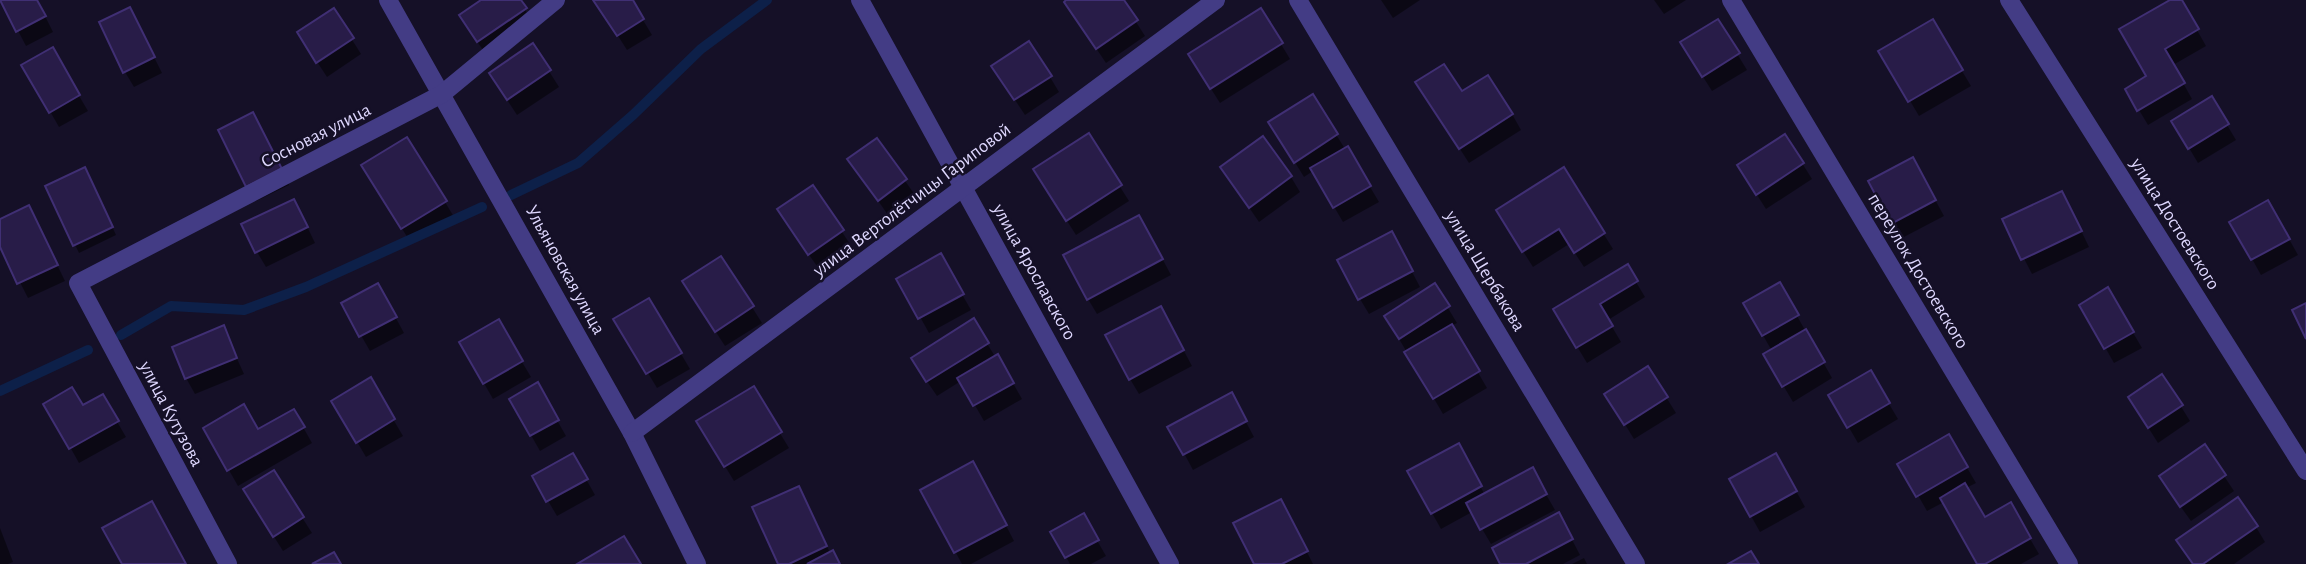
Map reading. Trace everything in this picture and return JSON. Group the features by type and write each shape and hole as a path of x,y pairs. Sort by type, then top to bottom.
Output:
{"street":[{"name":"Ульяновская улица","path":"388,0 632,433 697,564"},
{"name":"Сосновая улица","path":"78,284 442,94 556,0"},
{"name":"улица Ярославского","path":"860,0 1170,564"},
{"name":"улица Вертолётчицы Гариповой","path":"632,433 1216,0"},
{"name":"улица Щербакова","path":"1298,0 1636,564"},
{"name":"переулок Достоевского","path":"1731,0 2069,564"},
{"name":"улица Достоевского","path":"2009,0 2306,471"},
{"name":"улица Кутузова","path":"78,284 228,564"}],"building":[{"path":"0,0 37,0 46,16 16,32"},
{"path":"481,0 521,0 527,8 477,42 459,15"},
{"path":"593,0 633,0 644,19 617,36"},
{"path":"1124,0 1138,20 1096,49 1064,2"},
{"path":"2170,0 2182,0 2199,29 2165,49 2185,83 2137,111 2125,89 2146,76 2119,29"},
{"path":"130,7 155,57 123,73 99,22"},
{"path":"334,8 354,38 316,63 297,32"},
{"path":"1261,8 1283,43 1210,89 1188,54"},
{"path":"1718,19 1740,53 1702,77 1680,42"},
{"path":"1933,19 1963,70 1908,102 1878,51"},
{"path":"1029,41 1052,76 1014,100 991,66"},
{"path":"533,43 551,70 507,100 489,73"},
{"path":"53,47 80,95 49,113 21,65"},
{"path":"1444,64 1462,91 1488,75 1513,114 1459,149 1415,82"},
{"path":"1313,94 1338,134 1294,163 1268,122"},
{"path":"2212,96 2229,124 2188,149 2171,121"},
{"path":"253,112 282,169 246,187 218,130"},
{"path":"1089,133 1122,185 1066,221 1033,169"},
{"path":"1785,134 1804,163 1756,195 1737,165"},
{"path":"1263,136 1292,176 1249,208 1220,167"},
{"path":"407,137 447,201 401,229 361,165"},
{"path":"877,138 907,179 878,201 847,159"},
{"path":"1348,146 1371,186 1333,208 1310,168"},
{"path":"1913,157 1936,200 1891,224 1868,181"},
{"path":"85,167 113,227 73,246 45,186"},
{"path":"1564,167 1605,233 1574,253 1559,229 1522,252 1496,210"},
{"path":"813,185 844,230 808,255 777,209"},
{"path":"2062,191 2082,231 2021,260 2002,219"},
{"path":"294,199 308,227 255,253 241,224"},
{"path":"2268,200 2290,239 2251,260 2229,222"},
{"path":"29,205 58,265 17,284 0,247 0,219"},
{"path":"1139,215 1163,259 1087,300 1063,255"},
{"path":"1392,231 1413,271 1358,300 1337,260"},
{"path":"941,253 964,294 918,319 896,279"},
{"path":"721,256 754,306 715,332 682,281"},
{"path":"1628,264 1638,281 1600,304 1613,326 1576,348 1553,309"},
{"path":"1780,282 1799,315 1762,336 1743,303"},
{"path":"378,283 397,317 359,337 341,303"},
{"path":"1435,283 1450,306 1399,339 1384,316"},
{"path":"2108,287 2134,332 2104,349 2079,305"},
{"path":"649,298 682,353 646,374 613,319"},
{"path":"2306,303 2306,339 2292,310"},
{"path":"1161,306 1184,350 1129,380 1105,335"},
{"path":"974,318 989,343 926,382 911,358"},
{"path":"499,319 523,361 483,384 459,342"},
{"path":"1452,324 1480,371 1433,399 1404,352"},
{"path":"224,325 237,358 185,379 172,347"},
{"path":"1806,329 1825,362 1782,387 1763,354"},
{"path":"998,354 1014,383 973,406 957,378"},
{"path":"1648,366 1668,397 1624,425 1604,394"},
{"path":"1871,370 1890,403 1847,428 1828,395"},
{"path":"2162,374 2183,405 2148,428 2128,397"},
{"path":"371,377 395,419 356,443 331,401"},
{"path":"538,382 559,420 530,436 509,399"},
{"path":"754,386 782,432 724,467 696,421"},
{"path":"72,387 83,405 103,394 119,421 69,449 43,404"},
{"path":"1232,392 1247,421 1183,455 1167,427"},
{"path":"244,404 258,429 294,409 305,427 227,471 203,428"},
{"path":"1949,434 1968,467 1916,497 1897,464"},
{"path":"1459,443 1482,486 1431,514 1407,471"},
{"path":"2205,444 2226,475 2180,507 2159,476"},
{"path":"573,453 588,479 546,502 532,476"},
{"path":"1776,453 1797,491 1750,517 1729,479"},
{"path":"973,461 1007,525 954,553 920,490"},
{"path":"1533,467 1547,494 1480,530 1466,503"},
{"path":"274,470 304,517 273,537 243,489"},
{"path":"1965,483 1985,517 2011,502 2031,538 1985,564 1977,564 1940,498"},
{"path":"799,486 827,546 789,564 778,564 752,507"},
{"path":"2238,497 2258,526 2203,564 2193,564 2176,540"},
{"path":"1281,499 1308,551 1282,564 1254,564 1233,523"},
{"path":"152,501 186,564 122,564 102,528"},
{"path":"1559,512 1573,539 1526,564 1500,564 1492,548"},
{"path":"1084,513 1099,540 1065,558 1050,532"},
{"path":"624,536 641,564 577,564"},
{"path":"833,550 840,564 807,564"},
{"path":"1751,551 1759,564 1728,564"},
{"path":"334,552 341,564 312,564"}],"waterway":[{"path":"511,195 578,163 633,115 701,49 767,0"},
{"path":"121,335 171,306 244,310 306,287 482,207"},
{"path":"0,391 88,350"}]}
